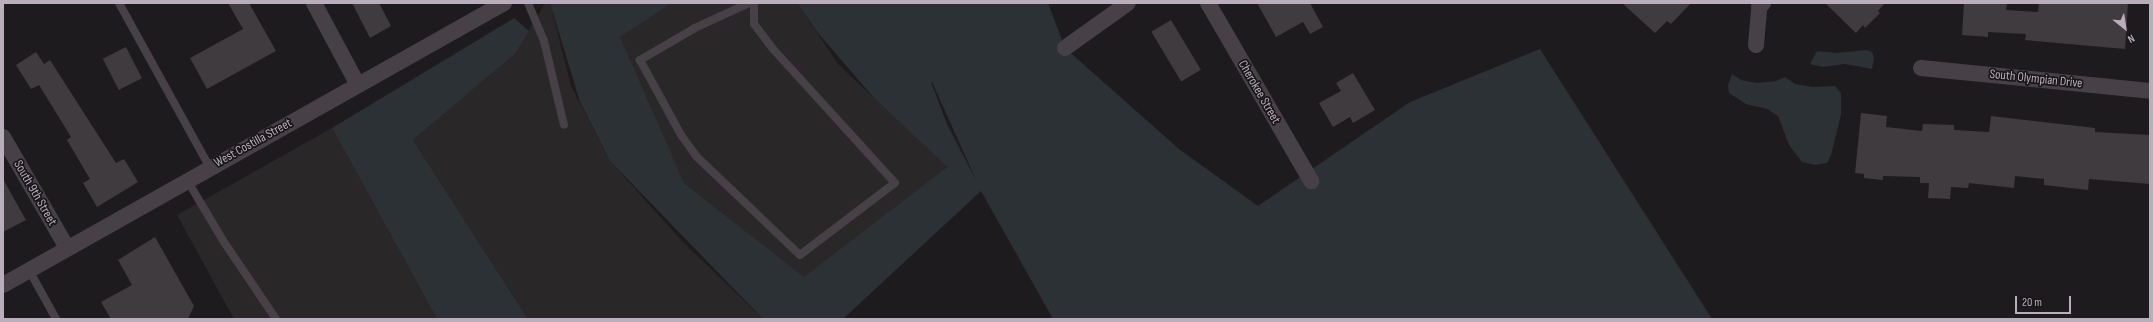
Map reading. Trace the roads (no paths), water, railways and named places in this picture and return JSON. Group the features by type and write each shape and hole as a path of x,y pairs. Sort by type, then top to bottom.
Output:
{"street":[{"path":"314,3 358,85"},
{"name":"West Costilla Street","path":"3,284 358,85 487,7 504,3"},
{"path":"1065,48 1128,3"},
{"name":"Cherokee Street","path":"1208,3 1311,181"},
{"path":"1756,45 1759,7 1763,3"},
{"name":"South Olympian Drive","path":"1921,68 2150,91"},
{"name":"South 9th Street","path":"3,137 67,248"}],"lane":[{"path":"119,3 210,168"},
{"path":"528,3 544,41 564,125"},
{"path":"749,3 695,28 640,60 681,135 697,157 800,254 895,183 773,49 754,24 754,3"},
{"path":"187,180 224,242 276,319"},
{"path":"29,270 56,319"}]}
